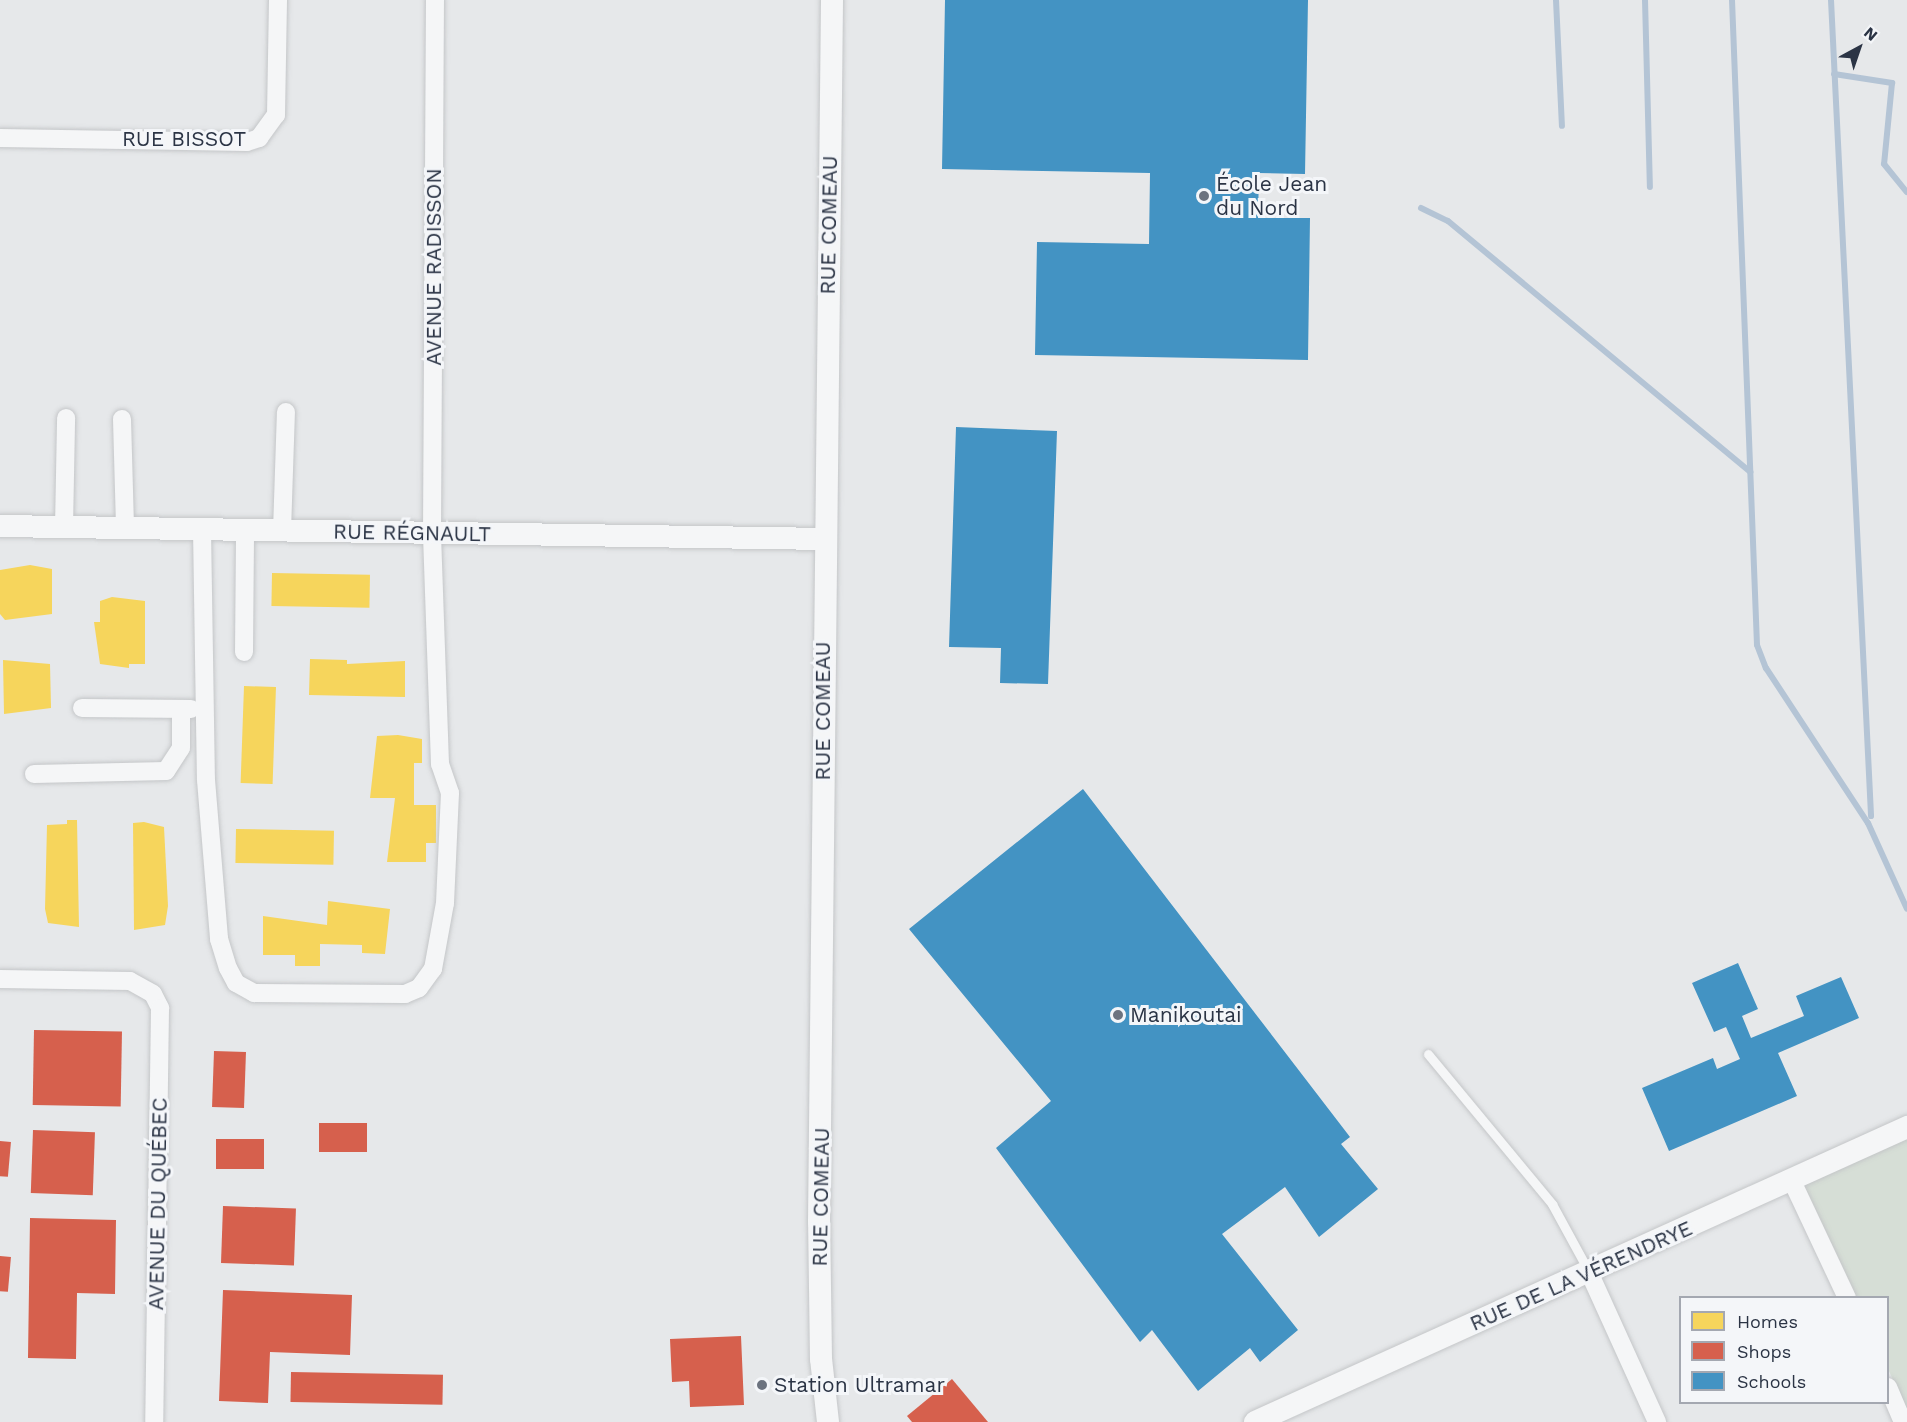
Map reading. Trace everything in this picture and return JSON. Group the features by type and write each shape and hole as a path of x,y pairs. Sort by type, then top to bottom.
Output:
{"street":[{"name":"RUE BISSOT","path":"0,138 248,142 259,138 276,115 278,0"},
{"name":"AVENUE RADISSON","path":"202,529 205,709 219,939 236,983 254,993 405,994 419,988 433,969 445,903 450,793 440,764 432,533 435,0"},
{"name":"RUE COMEAU","path":"828,1422 821,1359 819,1222 831,0"},
{"path":"282,531 286,412"},
{"path":"64,527 66,418"},
{"path":"122,419 125,528"},
{"name":"RUE RÉGNAULT","path":"0,526 824,539"},
{"path":"244,652 245,530"},
{"path":"82,708 205,709"},
{"path":"33,774 166,771 181,748 181,709"},
{"name":"AVENUE DU QUÉBEC","path":"0,979 130,981 148,989 160,1008 154,1422"},
{"name":"RUE DE LA VÉRENDRYE","path":"1255,1422 1907,1127"},
{"path":"1792,1181 1846,1296"},
{"path":"1588,1272 1657,1422"},
{"path":"1889,1391 1903,1422"}],"lane":[{"path":"1428,1054 1552,1203 1588,1272"}],"shaded area":[{"path":"1907,1129 1907,1410 1889,1371 1889,1296 1853,1296 1797,1180"}],"building: Homes":[{"path":"30,565 52,569 52,614 5,620 0,614 0,570"},
{"path":"272,573 370,575 369,608 271,606"},
{"path":"112,597 145,601 145,664 129,664 129,668 100,664 94,622 100,622 100,601"},
{"path":"310,659 347,660 347,664 405,661 405,697 309,695"},
{"path":"3,660 50,664 51,708 4,714"},
{"path":"244,686 276,687 273,784 241,783"},
{"path":"398,735 422,739 422,763 414,763 414,805 436,805 436,843 426,843 426,862 387,862 395,798 370,798 377,736"},
{"path":"67,820 77,820 79,927 48,923 45,909 47,825 67,824"},
{"path":"144,822 164,827 168,906 165,925 134,930 133,823"},
{"path":"236,829 334,831 333,865 235,863"},
{"path":"328,901 390,909 385,954 362,953 362,945 320,944 320,966 295,966 295,955 263,955 263,916 327,925"}],"building: Shops":[{"path":"34,1030 122,1032 121,1107 33,1105"},
{"path":"214,1051 246,1052 244,1108 212,1107"},
{"path":"319,1123 367,1123 367,1152 319,1152"},
{"path":"33,1130 95,1132 93,1195 31,1193"},
{"path":"216,1139 264,1139 264,1169 216,1169"},
{"path":"0,1141 11,1142 8,1177 0,1176"},
{"path":"223,1206 296,1209 294,1266 221,1263"},
{"path":"30,1218 116,1220 115,1294 77,1293 76,1359 28,1358"},
{"path":"0,1256 11,1257 8,1292 0,1291"},
{"path":"223,1290 352,1295 350,1355 270,1352 268,1403 219,1401"},
{"path":"741,1336 744,1405 690,1407 689,1381 672,1382 670,1339"},
{"path":"291,1372 443,1375 442,1405 290,1402"},
{"path":"952,1379 988,1422 912,1422 907,1416"}],"building: Schools":[{"name":"École Jean du Nord","path":"945,0 1308,0 1305,174 1259,173 1258,218 1310,218 1308,360 1035,355 1037,242 1149,244 1150,173 942,169"},
{"path":"956,427 1057,431 1048,684 1000,683 1001,648 949,647"},
{"name":"Manikoutai","path":"1083,789 1350,1137 1341,1144 1378,1189 1319,1237 1285,1187 1222,1234 1298,1330 1260,1362 1250,1348 1198,1391 1152,1330 1140,1342 996,1148 1051,1101 909,929"},
{"path":"1738,963 1758,1009 1742,1016 1751,1038 1804,1016 1796,996 1841,977 1859,1018 1778,1053 1797,1096 1669,1151 1642,1088 1713,1058 1717,1069 1740,1059 1726,1027 1714,1032 1692,983"}],"waterway":[{"path":"1556,0 1562,126"},
{"path":"1645,0 1650,187"},
{"path":"1732,0 1757,645 1766,668 1868,823 1907,909"},
{"path":"1831,0 1871,816"},
{"path":"1834,74 1892,83 1884,164 1907,192"},
{"path":"1421,208 1448,221 1750,472"}],"place":[{"name":"École Jean du Nord","path":"1204,196"},
{"name":"Manikoutai","path":"1118,1015"},
{"name":"Station Ultramar","path":"762,1385"}]}
